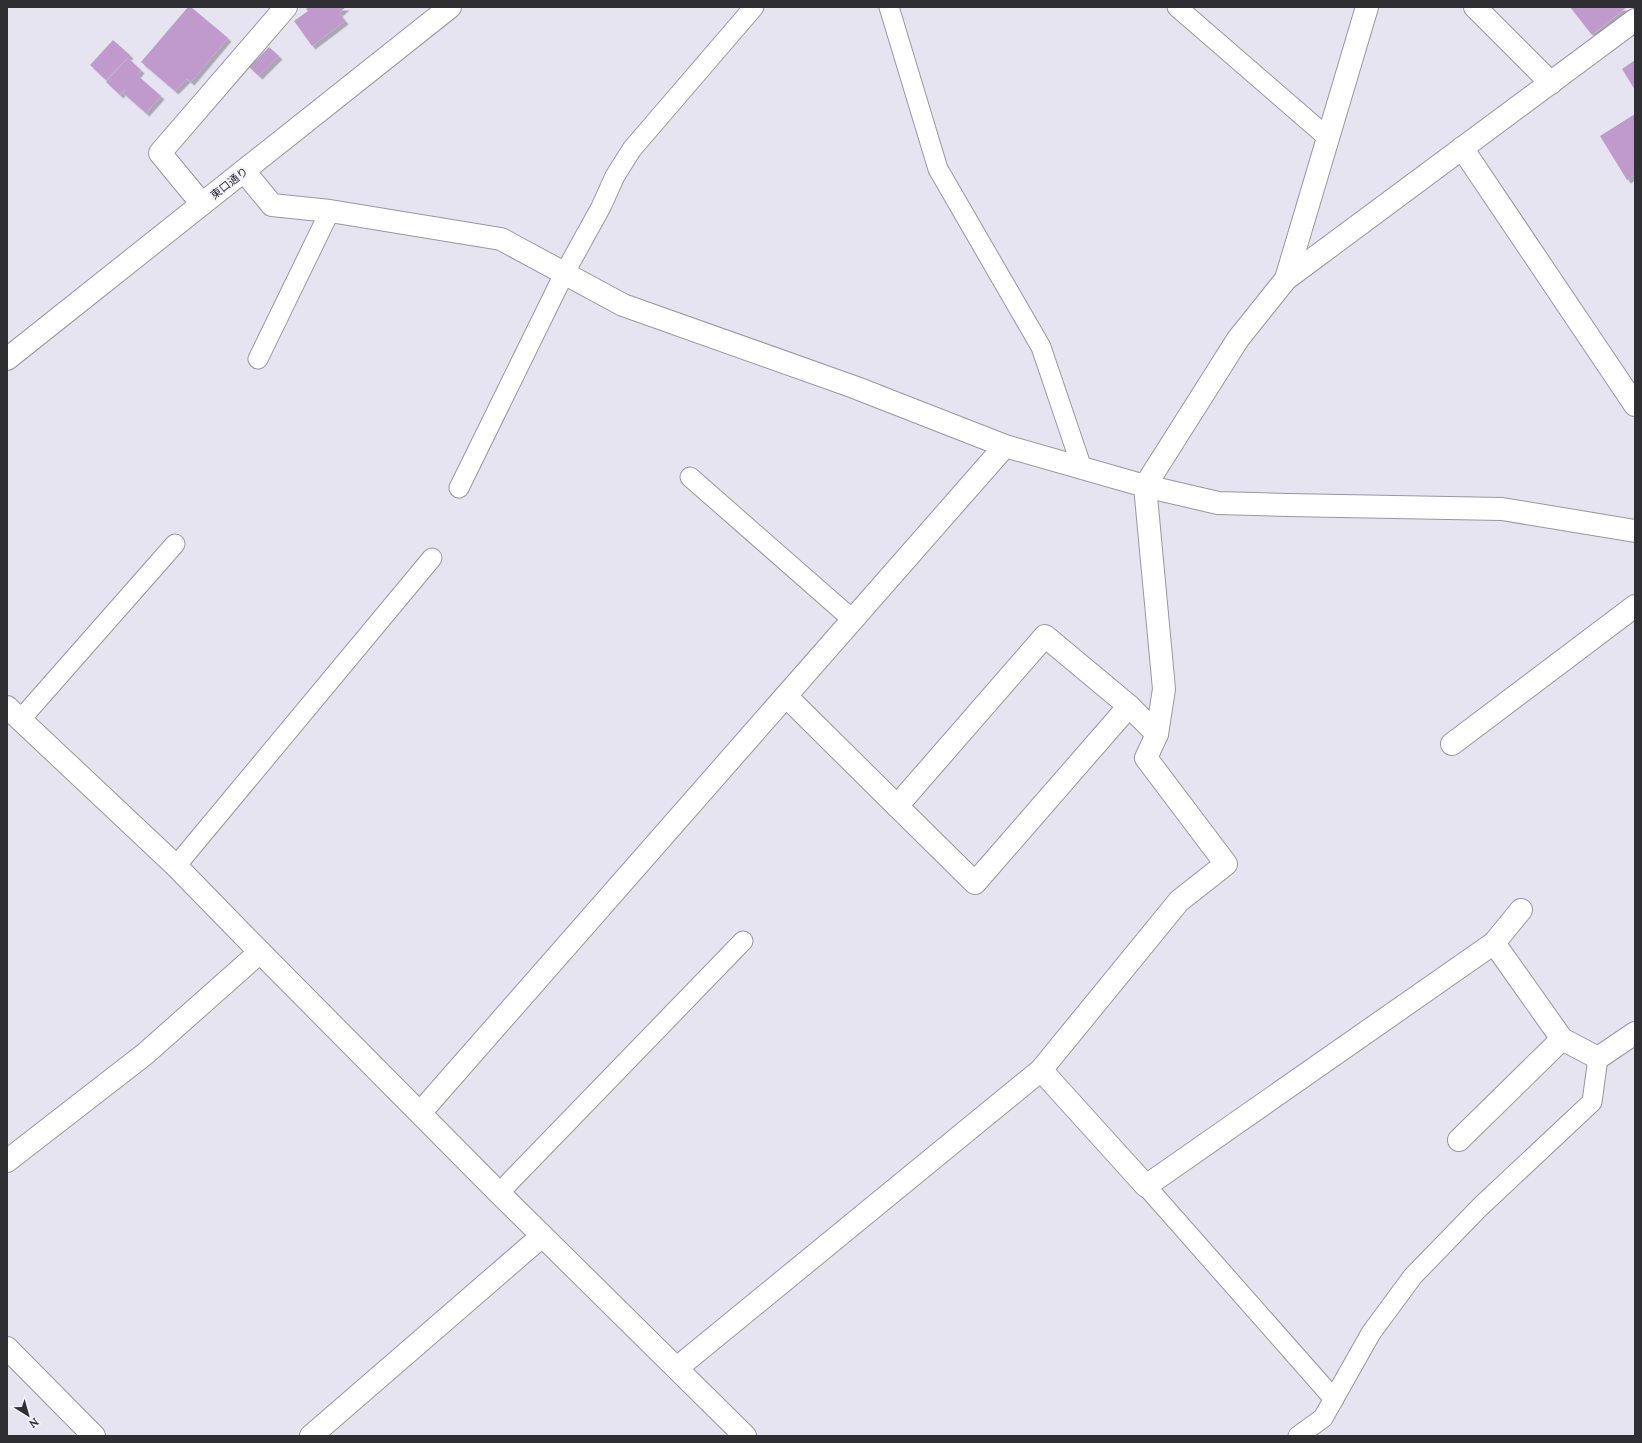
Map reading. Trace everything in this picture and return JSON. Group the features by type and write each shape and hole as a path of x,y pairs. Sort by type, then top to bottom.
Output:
{"street":[{"path":"202,204 160,153 286,7"},
{"name":"東口通り","path":"7,359 450,7"},
{"path":"1286,279 1327,137 1367,7"},
{"path":"1475,7 1551,83"},
{"path":"677,1368 1041,1070 1179,901 1226,864 1146,758 1157,734 1164,689 1145,486 1238,339 1286,279 1635,20"},
{"path":"1462,148 1635,405"},
{"path":"244,171 272,205 330,211 501,239 623,305 854,387 1005,446 1145,486 1218,503 1287,506 1502,509 1635,531"},
{"path":"420,1113 1005,446"},
{"path":"1452,744 1635,606"},
{"path":"897,806 1045,636 1129,706 1157,734"},
{"path":"786,696 975,883 1129,706"},
{"path":"13,714 176,866 499,1193 745,1436"},
{"path":"1041,1070 1146,1186 1494,943 1521,910"},
{"path":"1494,943 1562,1039 1598,1058 1635,1033"},
{"path":"7,1161 145,1054 260,952"},
{"path":"1459,1140 1562,1039"},
{"path":"311,1436 542,1236"},
{"path":"7,1348 94,1436"}],"lane":[{"path":"459,488 564,274 601,207 615,176 632,149 754,7"},
{"path":"889,7 938,169 1041,347 1082,468"},
{"path":"1177,7 1327,137"},
{"path":"258,359 330,211"},
{"path":"690,478 853,620"},
{"path":"13,714 175,544"},
{"path":"176,866 432,558"},
{"path":"499,1193 743,941"},
{"path":"1298,1436 1323,1418 1371,1333 1413,1276 1480,1207 1592,1102 1598,1058"},
{"path":"1146,1186 1334,1399"}],"building":[{"path":"188,7 191,7 228,38 191,82 187,79 175,91 141,62"},
{"path":"309,7 346,7 339,13 345,21 312,46 294,21 308,11 306,9"},
{"path":"1570,7 1627,7 1592,35"},
{"path":"113,40 130,55 106,80 90,65"},
{"path":"269,47 279,56 259,76 249,67"},
{"path":"128,58 141,70 137,75 161,96 146,113 123,93 126,88 120,95 106,82"},
{"path":"1635,60 1635,90 1622,69"},
{"path":"1635,114 1635,175 1627,180 1600,136"}]}
